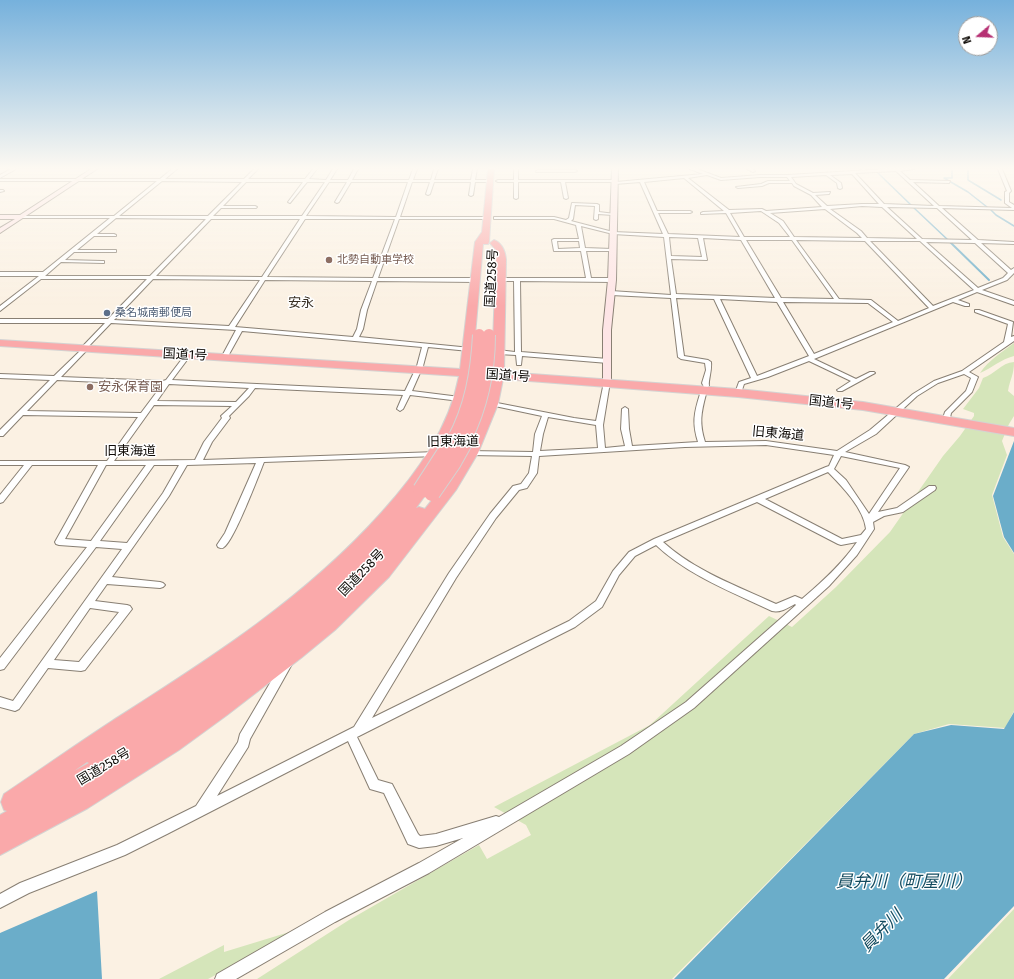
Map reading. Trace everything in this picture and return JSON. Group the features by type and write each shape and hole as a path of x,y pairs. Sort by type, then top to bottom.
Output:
{"highway":[{"name":"国道258号","path":"6,805 142,729 235,666 300,615 352,569 452,465 477,416 488,367 486,333 491,215"},
{"path":"0,843 80,800 172,743 294,653 328,625 383,573 451,487 471,453 492,404 498,376 498,352 489,281 479,242 490,228 500,250 489,281 469,349 466,374 460,399 454,416 433,454 410,489 381,523 334,571 222,661 116,730 6,805"},
{"name":"国道1号","path":"0,343 606,382 738,393 863,406 1014,432"},
{"name":"国道258号","path":"0,828 195,711 283,647 361,577 420,511 427,492"}],"street":[{"path":"0,231 26,215"},
{"path":"0,310 119,215"},
{"path":"0,434 56,378 212,215"},
{"path":"355,339 360,330 364,310 399,215"},
{"path":"567,221 571,219 572,215"},
{"path":"596,219 597,215"},
{"path":"602,450 598,440 608,361 607,330 612,280 613,215"},
{"path":"656,215 666,235 681,357 708,362 705,383 706,386"},
{"path":"729,215 779,300 810,357 856,382"},
{"path":"770,215 781,222 838,301"},
{"path":"836,215 867,240 932,308"},
{"path":"893,215 976,290 1014,303"},
{"path":"738,393 741,383 755,379 1005,279 1013,272 947,215"},
{"path":"0,217 398,218 490,228 554,218 613,233 742,238 921,240 1014,243"},
{"path":"231,328 304,217"},
{"path":"578,224 589,280"},
{"path":"93,235 114,235"},
{"path":"669,257 705,259 700,236"},
{"path":"581,240 554,240 556,250 612,250"},
{"path":"74,251 114,251"},
{"path":"60,261 102,262"},
{"path":"0,274 152,278 489,281 612,280"},
{"path":"517,280 519,364"},
{"path":"611,293 717,299 869,301 897,323"},
{"path":"717,299 755,379"},
{"path":"953,300 967,305"},
{"path":"977,311 1011,323 1007,342"},
{"path":"0,321 110,321 231,328 469,349"},
{"path":"224,358 240,329"},
{"path":"0,901 25,888 120,850 201,811 354,732 572,624 599,604 616,573 632,554 657,541 828,469 832,466 838,453 873,432 895,412 936,382 964,372 1014,338"},
{"path":"400,409 408,393 426,345"},
{"path":"498,352 608,361"},
{"path":"128,546 58,542 106,463 187,356"},
{"path":"952,421 948,412 969,392 975,377 964,372"},
{"path":"840,390 872,373"},
{"path":"0,376 254,385 408,393 460,399"},
{"path":"198,463 208,442 226,418 225,416 238,404 254,385"},
{"path":"702,445 697,430 696,419 704,394"},
{"path":"152,402 238,404"},
{"path":"492,404 574,420 599,423"},
{"path":"625,409 625,429 629,448"},
{"path":"20,413 143,415"},
{"path":"354,732 481,532 516,488 524,486 533,473 539,434 546,414"},
{"name":"旧東海道","path":"0,463 198,463 433,454 535,454 629,448 766,443 838,453 905,467 869,520"},
{"path":"221,545 229,534 261,460"},
{"path":"0,702 15,706 166,494 184,463"},
{"path":"0,500 29,464"},
{"path":"0,666 93,545 151,464"},
{"path":"222,979 330,918 424,868 508,819 625,750 690,705 826,584 849,558 870,529 869,520 843,482 828,469"},
{"path":"869,520 882,514 900,510 932,488"},
{"path":"758,499 841,542 863,538"},
{"path":"657,541 665,550 707,576 775,608 781,608 795,600 803,604"},
{"path":"104,580 160,585"},
{"path":"45,663 81,667 127,609 88,604"},
{"path":"201,811 244,743 244,738 294,653"},
{"path":"354,732 374,785 388,788 413,839 419,842 436,840 508,819"}],"green space":[{"path":"1014,343 1014,356 1005,359 980,373 992,360"},
{"path":"1014,362 1008,391 1014,396 1014,416 1002,441 1007,455 992,495 1003,537 1014,554 1014,711 1005,728 949,724 914,734 672,979 257,979 349,920 479,845 487,859 531,835 526,825 494,807 650,725 769,616 792,627 836,587 890,532 943,456 974,416 974,413 963,409 979,388 983,378 1005,364"},
{"path":"1014,909 1014,979 948,979"},
{"path":"296,930 286,937 208,979 159,979 224,945 224,952"}],"water":[{"path":"1014,441 1014,553 1004,537 993,496"},
{"name":"員弁川（町屋川）","path":"1014,712 1014,906 944,979 674,979 914,734 951,725 1004,729"},
{"path":"97,891 102,979 0,979 0,933"}],"waterway":[{"path":"921,215 948,240"},
{"path":"996,215 1014,226"},
{"path":"950,242 989,280"}],"place":[{"name":"北勢自動車学校","path":"329,260"},
{"name":"桑名城南郵便局","path":"107,313"},
{"name":"安永保育園","path":"90,387"}],"district":[{"name":"安永","path":"301,303"}],"water label":[{"name":"員弁川","path":"882,931"}]}
